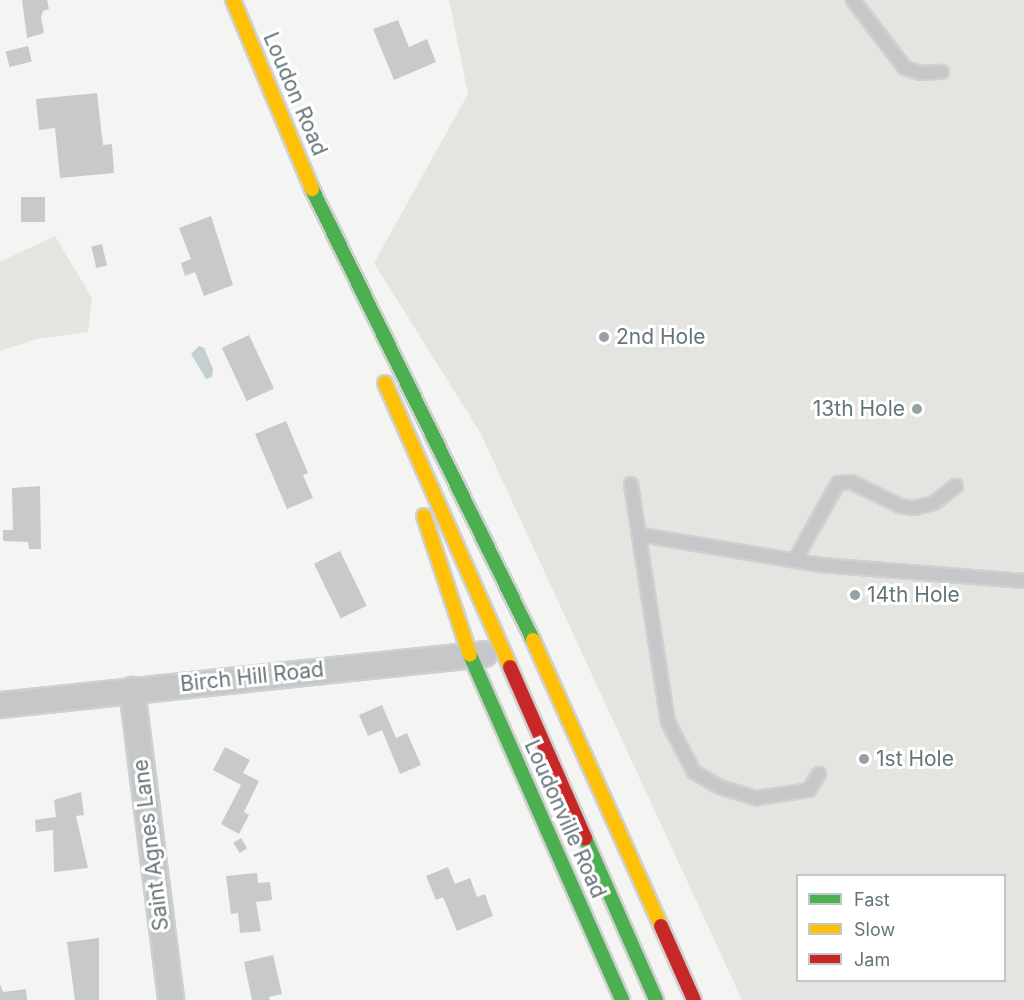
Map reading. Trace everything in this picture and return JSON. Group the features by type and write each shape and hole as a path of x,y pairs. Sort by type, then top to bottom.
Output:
{"main road":[{"name":"Loudon Road","path":"233,0 318,204"},
{"path":"318,204 358,317"},
{"path":"318,204 482,532 602,791 694,1000"},
{"name":"Loudonville Road","path":"504,654 383,376 415,491 470,655 622,1000"},
{"path":"504,654 520,657 532,668 602,791"},
{"path":"504,654 656,1000"}],"street":[{"name":"Birch Hill Road","path":"0,705 470,655 504,654"},
{"name":"Saint Agnes Lane","path":"132,690 171,1000"}],"lane":[{"path":"853,0 905,68 920,73 942,72"},
{"path":"795,560 838,483 851,482 900,506 915,508 934,503 956,486"},
{"path":"631,484 641,535 668,722 694,772 720,787 757,798 809,790 819,774"},
{"path":"641,535 795,560 1024,581"}],"shaded area":[{"path":"449,0 1024,0 1024,1000 742,1000 480,432 374,263 468,94"},
{"path":"55,236 92,298 88,332 37,339 0,351 0,262"},
{"path":"199,346 204,348 213,369 212,377 206,379 191,354"}],"building":[{"path":"22,0 47,0 49,9 43,11 41,17 44,33 27,38"},
{"path":"398,20 409,47 427,39 436,62 394,80 373,29"},
{"path":"28,46 32,62 10,67 6,52"},
{"path":"97,93 103,145 112,144 114,173 60,178 55,128 39,130 36,99"},
{"path":"21,197 45,197 45,222 21,222"},
{"path":"211,216 233,285 204,296 195,272 185,276 181,263 191,259 179,228"},
{"path":"102,244 107,265 96,268 91,246"},
{"path":"249,335 274,388 247,401 222,348"},
{"path":"286,421 308,473 303,475 313,498 287,509 255,434"},
{"path":"40,486 41,549 29,549 28,542 3,541 3,530 13,530 12,488"},
{"path":"340,551 367,606 341,619 314,564"},
{"path":"382,705 396,738 407,733 421,765 400,774 382,730 368,736 359,715"},
{"path":"225,747 250,760 243,773 259,781 244,812 249,815 239,834 221,824 241,785 213,770"},
{"path":"81,792 84,815 76,816 88,868 54,872 53,830 36,832 35,820 56,817 54,800"},
{"path":"241,838 247,848 239,853 233,843"},
{"path":"448,867 455,884 470,878 477,897 485,894 493,916 457,931 443,897 436,900 426,876"},
{"path":"257,873 258,883 270,882 272,900 256,902 261,931 240,933 238,913 231,914 226,876"},
{"path":"99,938 99,1000 75,1000 67,942"},
{"path":"273,955 282,994 269,997 270,1000 252,1000 244,962"},
{"path":"0,984 3,992 26,989 27,1000 0,1000"}],"traffic: fast":[{"path":"312,189 533,640"},
{"path":"470,655 622,1000"},
{"path":"585,838 656,1000"}],"traffic: slow":[{"path":"233,0 312,189"},
{"path":"385,383 510,667"},
{"path":"424,516 470,655"},
{"path":"533,640 661,926"}],"traffic: jam":[{"path":"510,667 585,838"},
{"path":"661,926 694,1000"}],"place":[{"name":"2nd Hole","path":"604,337"},
{"name":"13th Hole","path":"917,409"},
{"name":"14th Hole","path":"855,595"},
{"name":"1st Hole","path":"864,759"}]}
